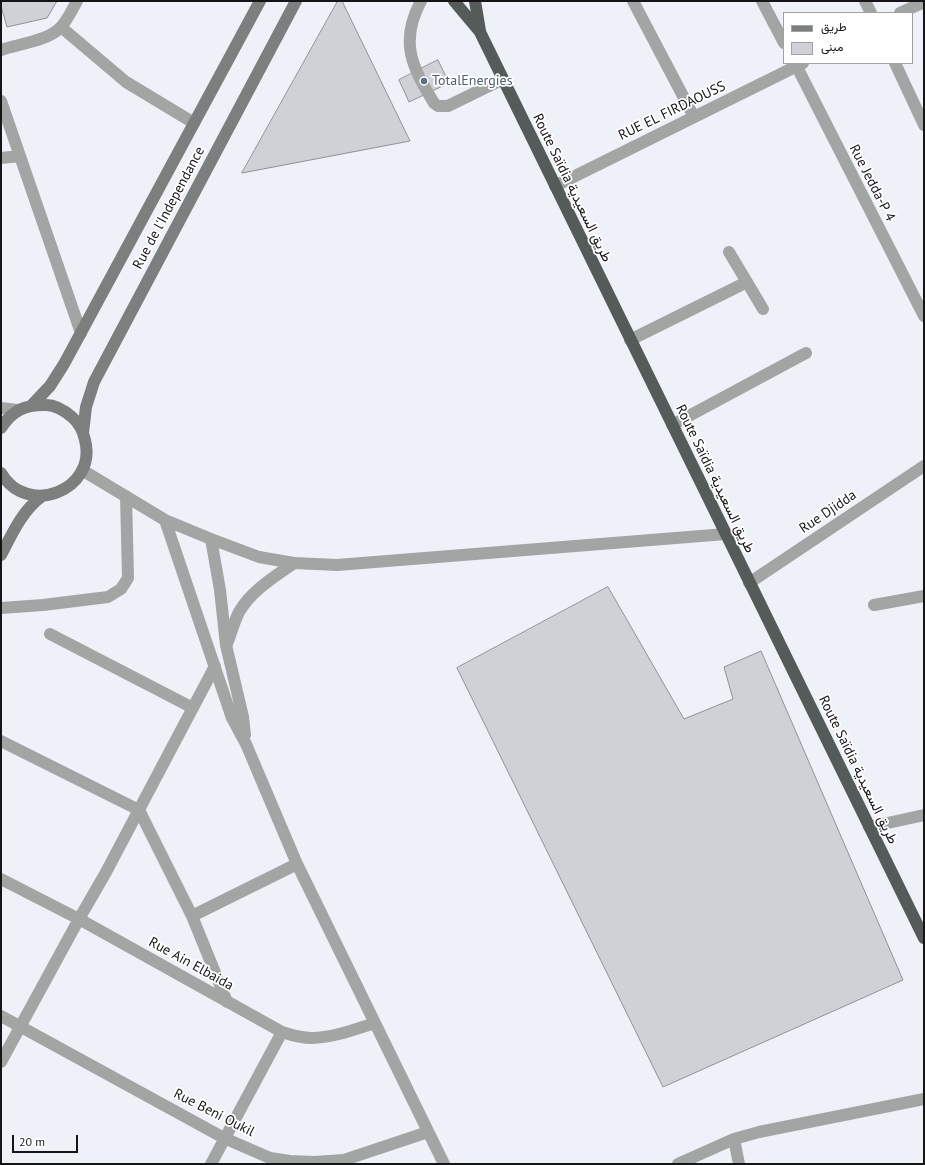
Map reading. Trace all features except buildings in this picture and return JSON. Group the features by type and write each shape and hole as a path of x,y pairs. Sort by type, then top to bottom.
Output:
{"highway":[{"path":"454,1 480,32"},
{"path":"475,1 480,32"},
{"name":"Route Saïdia طريق السعيدية","path":"480,32 923,935"}],"main road":[{"name":"Rue de l'Independance","path":"32,405 57,375 81,333 260,1"},
{"name":"Rue de l'Independance","path":"82,470 86,458 87,445 84,433 86,407 94,382 296,1"},
{"path":"1,428 7,419 18,410 32,405 48,404 63,410 75,419 84,433"},
{"path":"1,473 15,489 28,495 41,497 66,489 75,481 82,470"},
{"path":"1,556 21,518 34,502 41,497"}],"street":[{"path":"1,50 46,37 54,33 61,27 77,1"},
{"path":"421,1 410,25 410,52 413,65 434,104 438,106 448,106 503,79"},
{"path":"633,1 694,117"},
{"path":"762,1 783,41"},
{"path":"865,1 870,12"},
{"path":"902,12 924,2"},
{"path":"61,27 126,82 194,123"},
{"name":"RUE EL FIRDAOUSS","path":"555,186 798,64"},
{"name":"Rue Jedda-P 4","path":"798,64 924,316"},
{"path":"895,64 924,125"},
{"path":"1,101 81,333"},
{"path":"1,158 20,156"},
{"path":"729,252 763,309"},
{"path":"630,340 747,282"},
{"path":"672,425 806,353"},
{"path":"1,408 18,410"},
{"name":"Rue Djidda","path":"750,583 924,466"},
{"path":"82,470 165,520 259,557 294,563 336,565 726,534"},
{"path":"1,608 44,605 108,597 121,589 128,578 126,496"},
{"path":"165,520 232,718 246,744 297,864 444,1164"},
{"path":"211,539 220,590 226,645 243,717 246,744"},
{"path":"226,645 240,612 252,595 270,579 294,563"},
{"path":"874,605 924,596"},
{"path":"50,634 193,708"},
{"path":"1,1062 105,874 215,666"},
{"path":"1,741 139,810 192,916 227,1002"},
{"path":"869,827 924,815"},
{"path":"192,916 297,864"},
{"name":"Rue Ain Elbaida","path":"1,879 79,919 282,1032 295,1036 311,1038 324,1037 375,1023"},
{"name":"Rue Beni Oukil","path":"1,1016 224,1138 270,1158 314,1162 344,1160 428,1132"},
{"path":"211,1164 282,1032"},
{"path":"678,1164 734,1139 759,1132 924,1099"},
{"path":"734,1139 739,1164"}],"place":[{"name":"TotalEnergies","path":"424,81"}]}
